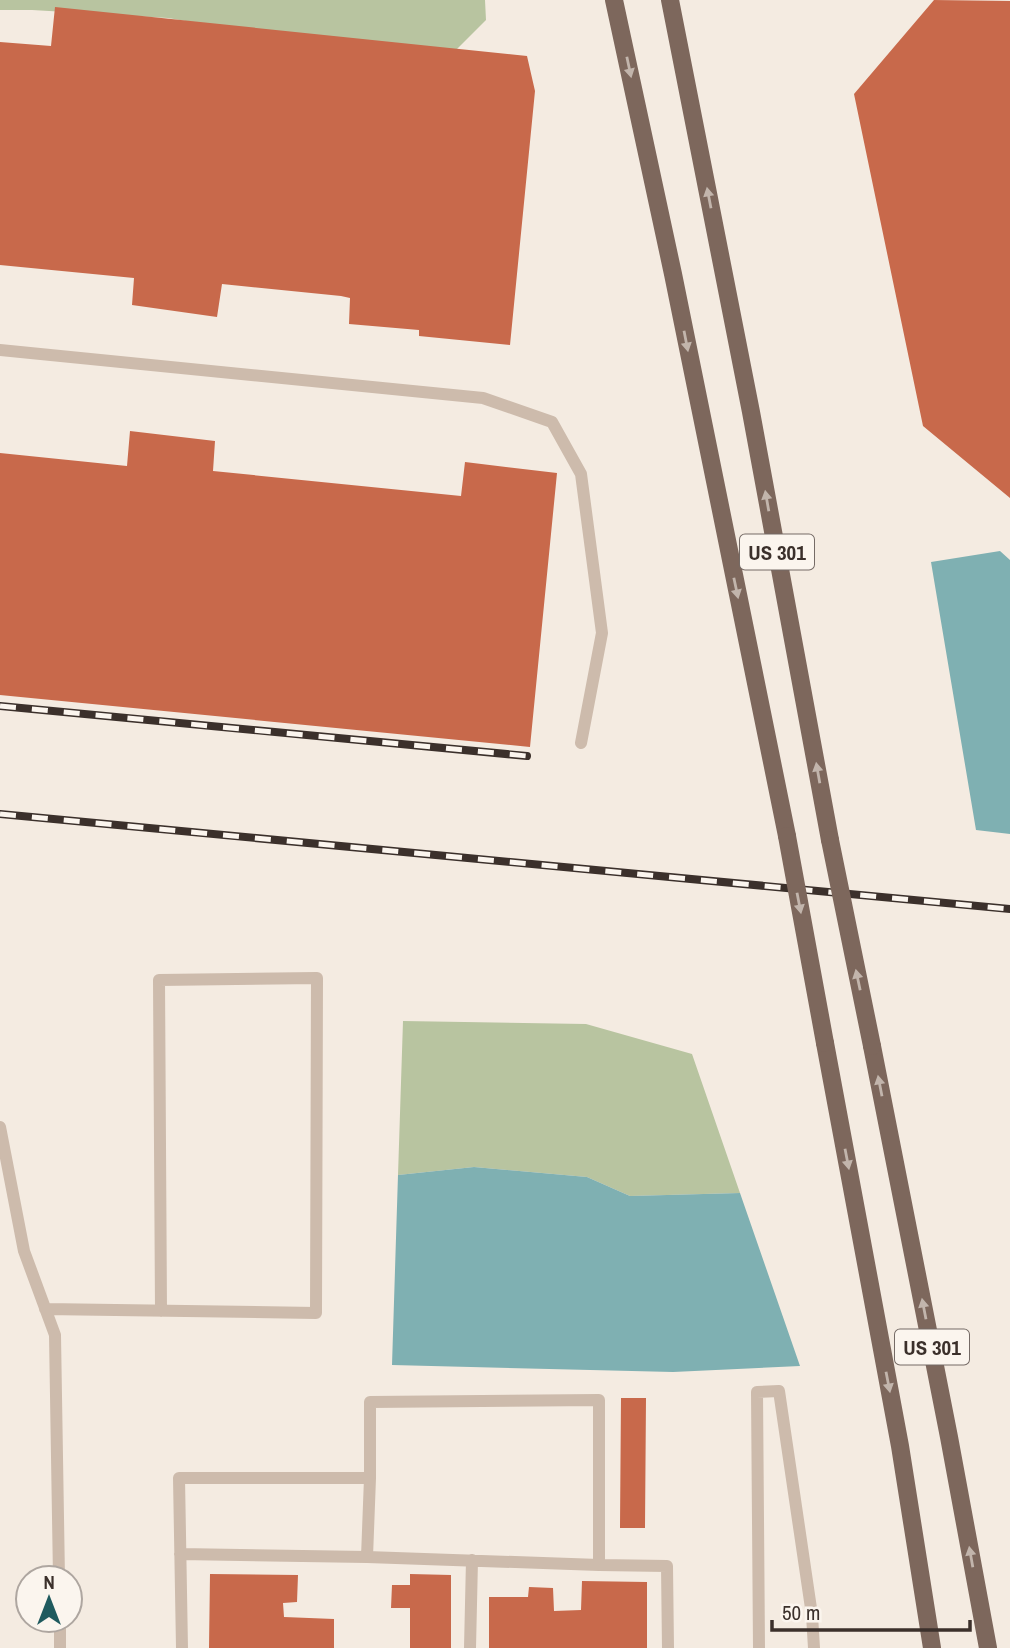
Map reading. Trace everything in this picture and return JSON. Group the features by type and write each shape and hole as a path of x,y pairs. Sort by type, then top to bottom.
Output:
{"main road":[{"name":"US 301","path":"614,0 673,274 787,836 900,1447 932,1648"},
{"name":"US 301","path":"670,0 988,1648"}],"lane":[{"path":"0,350 483,398 552,422 581,474 602,633 581,743"},
{"path":"45,1309 161,1311 316,1313 317,978 159,980 161,1311"},
{"path":"0,1127 24,1251 55,1335 59,1564"},
{"path":"759,1648 757,1392 779,1391 812,1615 814,1648"},
{"path":"367,1557 370,1402 599,1400 598,1564"},
{"path":"182,1648 179,1478 370,1478"},
{"path":"180,1554 667,1566 668,1648"},
{"path":"470,1648 472,1560"}],"green space":[{"path":"0,0 485,0 486,20 450,56 288,38 168,18 0,10"},
{"path":"403,1021 586,1024 692,1054 740,1193 630,1196 587,1177 474,1167 398,1175"}],"water":[{"path":"1000,551 1010,560 1010,834 976,830 931,562"},
{"path":"474,1167 587,1177 630,1196 740,1193 800,1366 673,1372 392,1365 398,1175"}],"building":[{"path":"934,0 1010,1 1010,498 923,426 854,94"},
{"path":"55,7 527,56 535,91 510,345 419,336 419,330 349,324 350,298 341,296 222,284 217,317 132,305 134,278 0,265 0,42 51,46"},
{"path":"130,431 215,441 213,471 461,496 465,462 557,473 530,747 0,695 0,453 127,466"},
{"path":"621,1398 646,1398 645,1528 620,1528"},
{"path":"210,1574 298,1575 297,1602 283,1603 284,1617 334,1619 334,1648 209,1648"},
{"path":"410,1574 451,1575 451,1648 410,1648 410,1608 391,1608 392,1585 410,1585"},
{"path":"582,1581 647,1582 647,1648 489,1648 489,1597 528,1597 529,1587 553,1588 554,1611 581,1610"}],"railway":[{"path":"0,706 527,756"},
{"path":"0,814 1010,909"}]}
